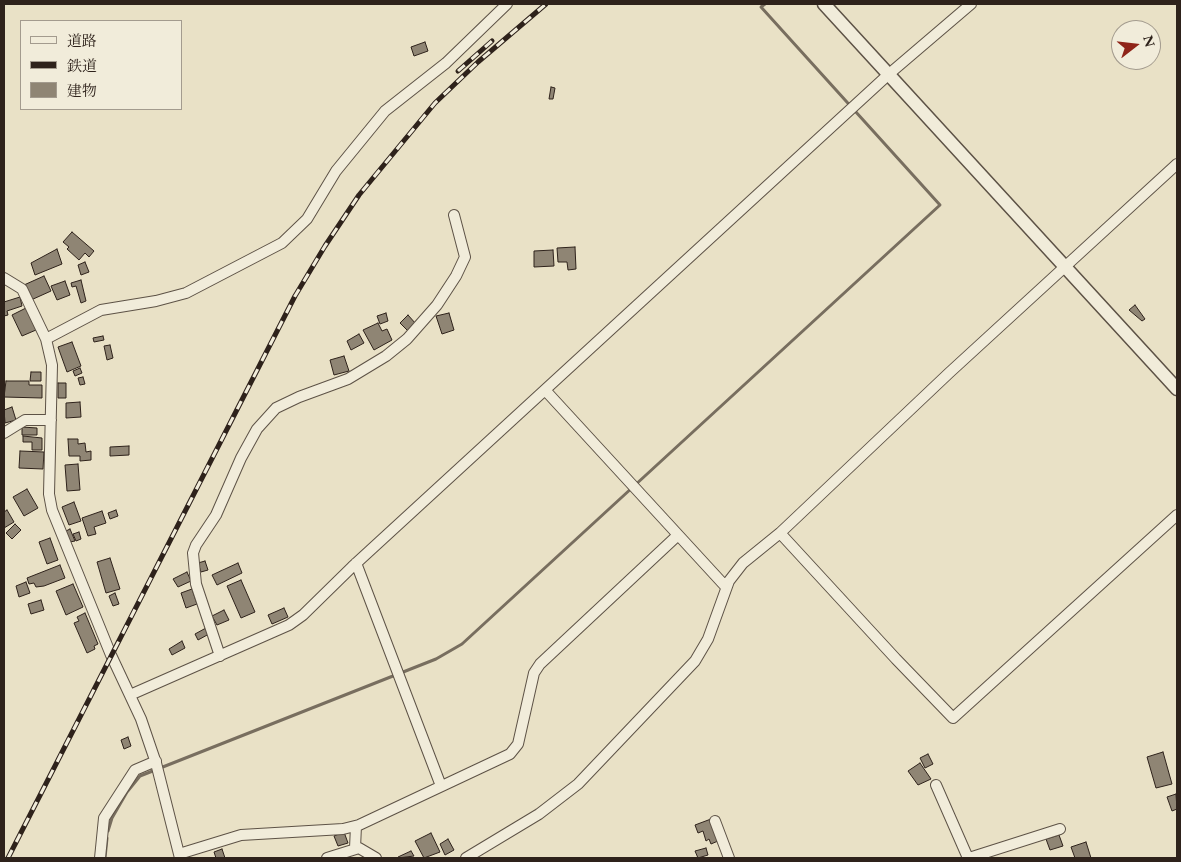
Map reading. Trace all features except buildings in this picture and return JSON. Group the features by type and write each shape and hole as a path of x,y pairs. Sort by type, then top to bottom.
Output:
{"street":[{"path":"46,339 101,310 156,301 186,293 282,242 307,219 336,171 385,110 446,63 507,4"},
{"path":"824,4 1177,389"},
{"path":"130,696 289,625 303,615 356,563 889,74 971,4"},
{"path":"466,858 565,796 674,686 695,661 708,639 726,587 743,564 780,532 1177,164"},
{"path":"220,656 196,584 193,553 196,545 216,515 241,458 258,429 276,408 348,378 386,356 407,339 437,305 456,276 465,257 454,215"},
{"path":"4,278 22,290 46,339 52,365 49,494 52,510 156,761 180,856 241,835 334,830 356,826 513,752 518,744 538,666 678,535"},
{"path":"545,390 726,587"},
{"path":"4,433 25,420 50,420"},
{"path":"780,532 896,659 953,718 958,716 1042,636 1177,515"},
{"path":"356,563 441,786"},
{"path":"100,858 104,818 135,770 156,761"},
{"path":"936,785 968,858 1060,829"},
{"path":"715,821 729,858"},
{"path":"355,848 356,826"},
{"path":"327,858 355,848 363,850 376,858"}],"waterway":[{"path":"108,831 112,818 127,792 140,776 436,659 462,644 940,205 761,7 765,4"},
{"path":"105,858 107,838"}],"railway":[{"path":"8,858 295,296 325,246 359,195 435,103 478,62 546,4"},
{"path":"458,71 492,41"}]}
